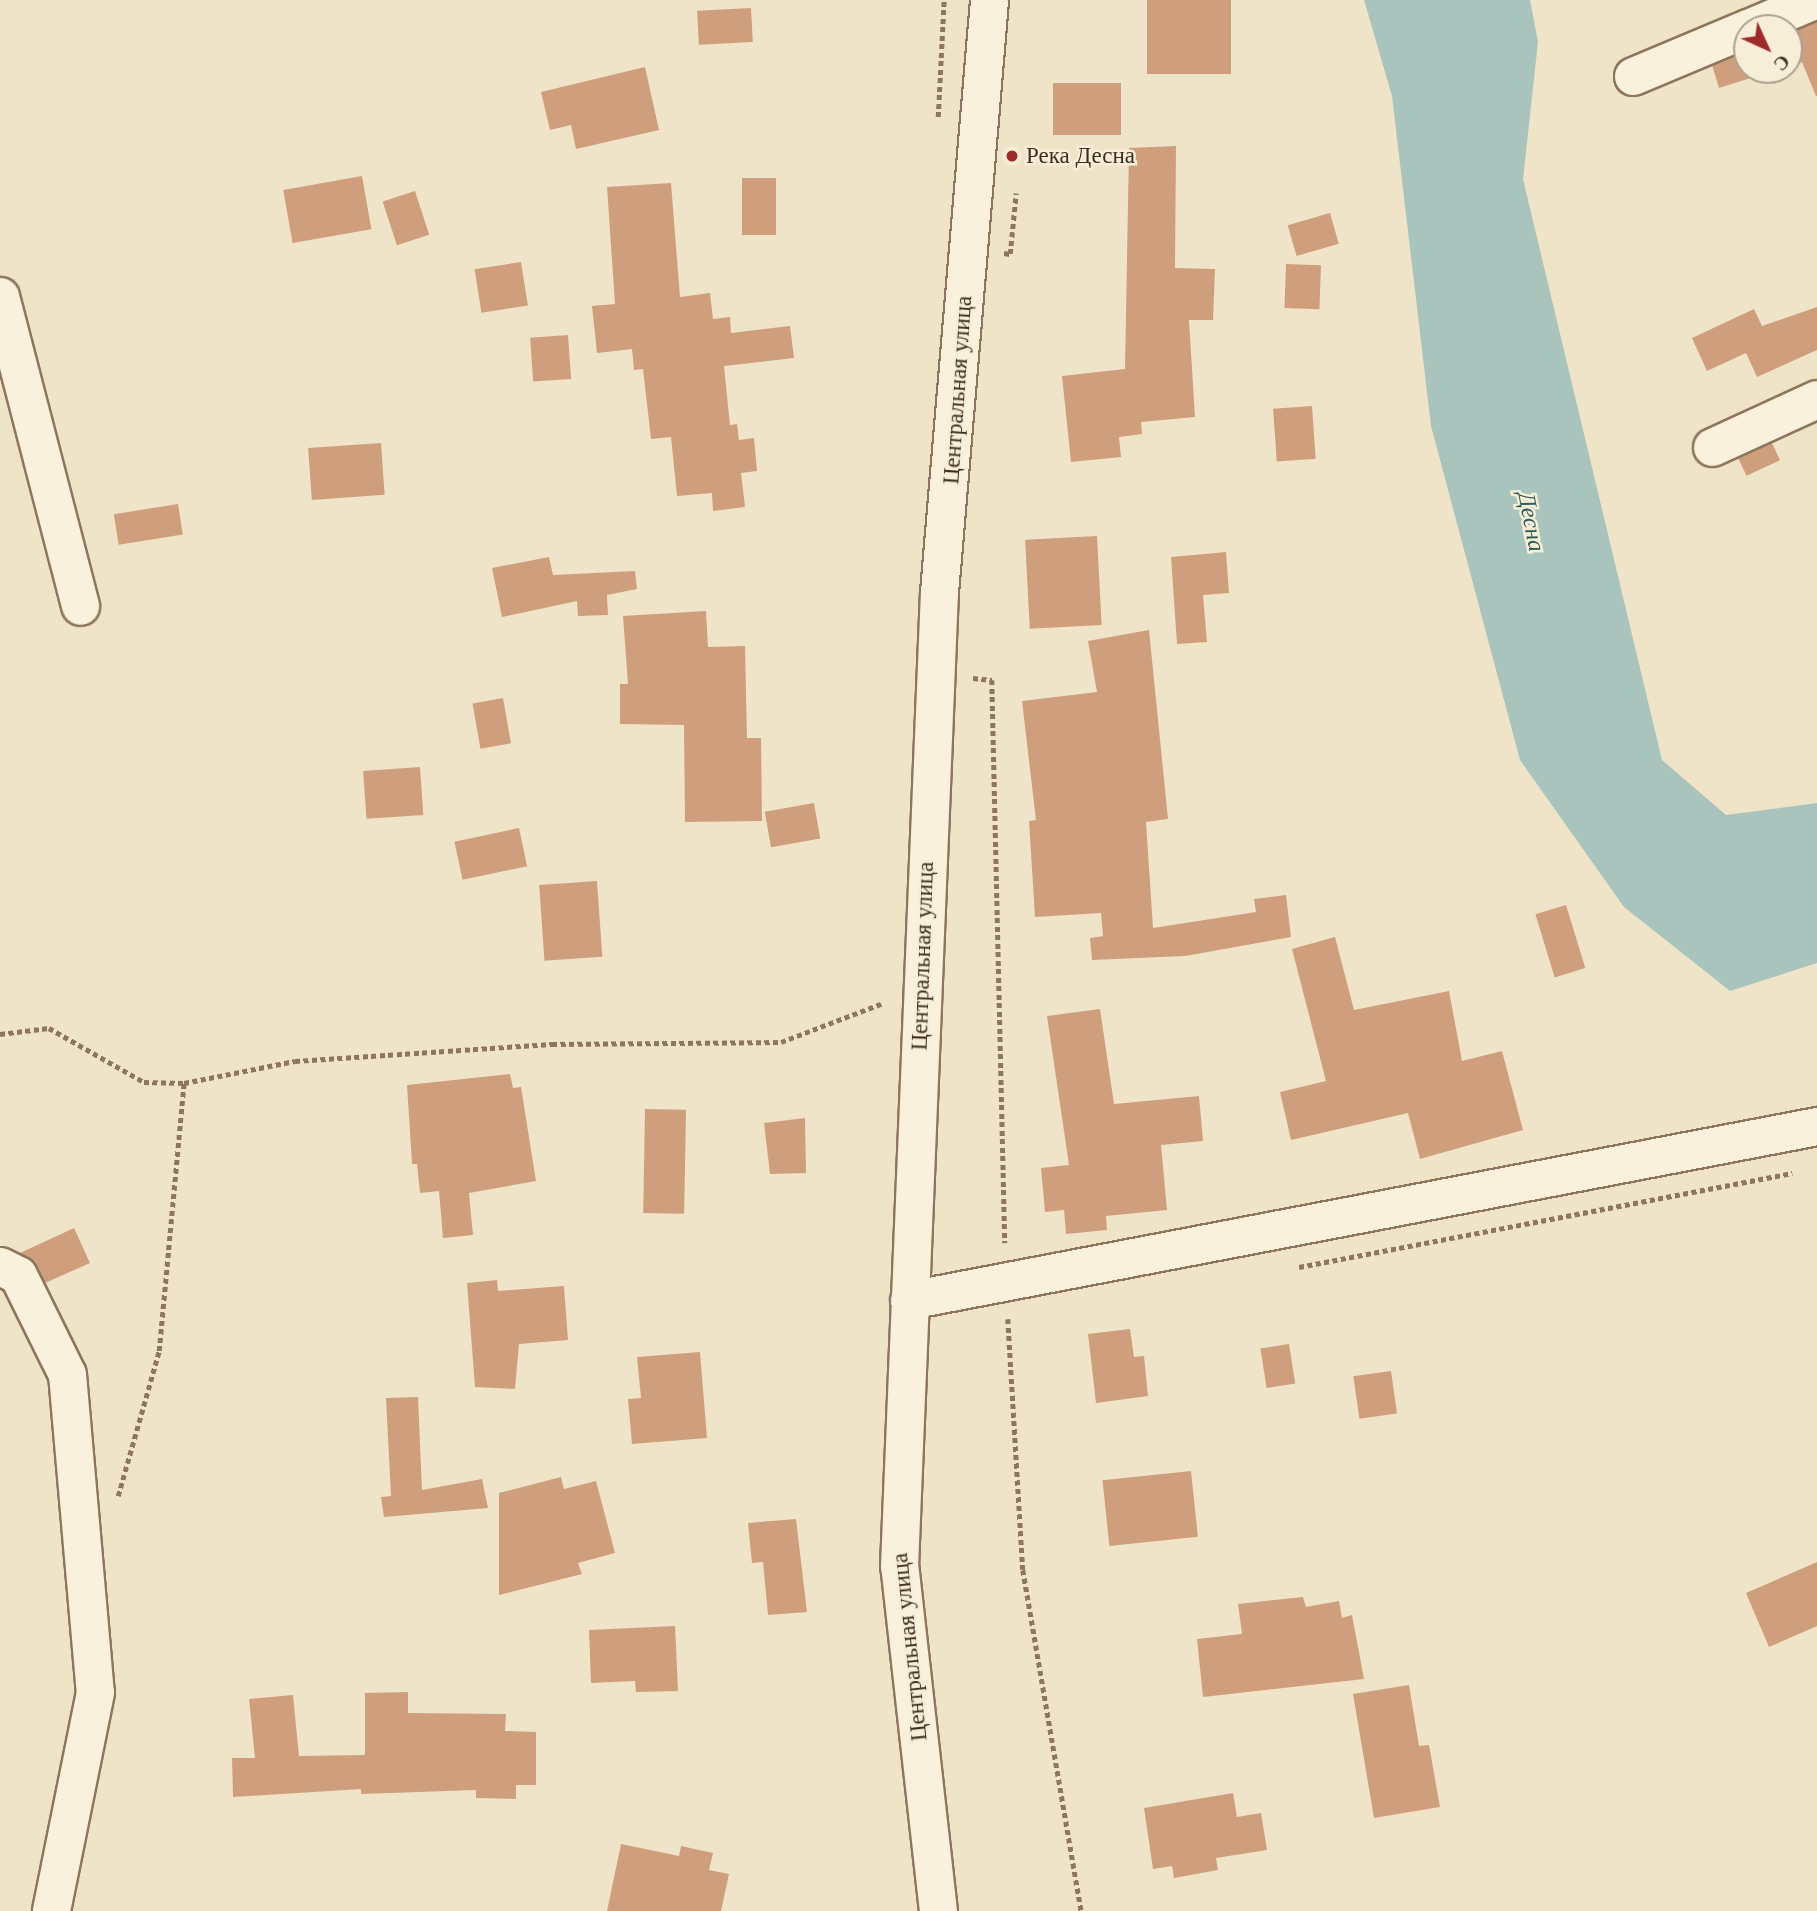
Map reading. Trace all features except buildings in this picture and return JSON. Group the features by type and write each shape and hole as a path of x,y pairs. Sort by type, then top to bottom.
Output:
{"street":[{"name":"Центральная улица","path":"938,1911 899,1566 939,593 989,0"},
{"path":"1780,14 1814,0"},
{"path":"1633,76 1733,34"},
{"path":"0,296 80,606"},
{"path":"1713,447 1817,399"},
{"path":"909,1300 1817,1126"},
{"path":"0,1266 18,1275 67,1374 95,1692 51,1911"}],"path":[{"path":"0,1034 49,1028 144,1082 184,1083 295,1061 552,1044 781,1042 887,1001"},
{"path":"80,1523 114,1509 159,1351 184,1083"},
{"path":"1007,1312 1023,1570 1081,1911"}],"water":[{"name":"Десна","path":"1364,0 1530,0 1538,42 1523,179 1662,760 1726,815 1817,803 1817,963 1730,991 1624,907 1520,760 1431,426 1392,96"}],"place":[{"name":"Река Десна","path":"1012,156"}]}
